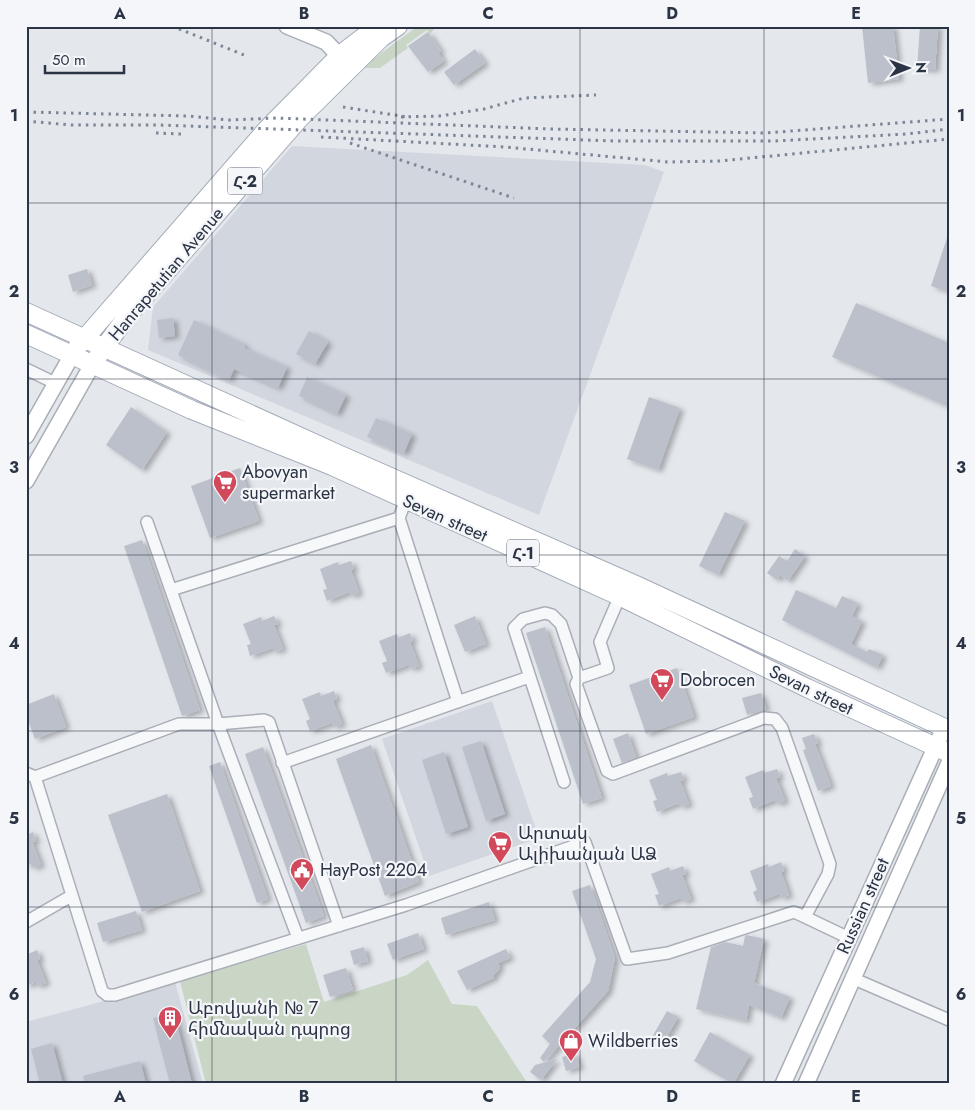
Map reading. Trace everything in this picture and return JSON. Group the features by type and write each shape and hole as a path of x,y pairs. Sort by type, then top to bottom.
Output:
{"main road":[{"path":"287,26 326,42 340,62"},
{"name":"Հ-2","path":"340,62 378,26"},
{"name":"Hanrapetutian Avenue","path":"26,436 55,383 84,338 267,129 340,62 398,26"},
{"name":"Hanrapetutian Avenue","path":"26,482 92,365 125,319 265,159 340,62"},
{"name":"Հ-1","path":"26,312 84,338"},
{"name":"Հ-1","path":"26,334 72,355"},
{"name":"Sevan street","path":"84,338 622,589 840,704 942,750"},
{"name":"Sevan street","path":"72,355 192,410 332,466 406,500 622,589 638,586 947,729"},
{"name":"Russian street","path":"783,1084 849,938 942,750 947,729"},
{"name":"Russian street","path":"806,1084 949,764"}],"street":[{"path":"26,369 55,383"},
{"path":"406,500 399,518 458,702"},
{"path":"171,590 399,518"},
{"path":"146,522 218,724 298,938"},
{"path":"622,589 600,642 608,668 579,678 576,684 609,774 764,718 775,719 782,728 830,864 828,874 805,917"},
{"path":"564,782 514,628 523,619 545,613 552,615 561,624 579,678"},
{"path":"282,763 529,677"},
{"path":"339,926 269,722 264,720 218,724 179,724 30,775 102,991 107,995 115,995 339,926 585,842 627,959 668,953 794,912 849,938"},
{"path":"26,922 71,896"},
{"path":"852,978 949,1020"}],"shaded area":[{"path":"292,146 645,165 664,172 539,515 148,350 153,307"},
{"path":"492,701 539,838 429,876 382,739"},
{"path":"175,982 203,1084 26,1084 26,1022"}],"green space":[{"path":"418,26 437,26 430,34 427,30 406,45 408,48 380,68 361,68"},
{"path":"306,944 324,1002 407,975 428,960 452,1004 477,1006 528,1084 206,1084 180,981"}],"building":[{"path":"862,26 893,26 899,79 868,83"},
{"path":"920,26 938,26 935,70 917,69"},
{"path":"428,32 441,51 438,53 444,61 428,72 408,46"},
{"path":"475,49 485,63 454,85 444,72"},
{"path":"947,238 949,238 949,292 931,286"},
{"path":"87,269 92,285 73,292 68,275"},
{"path":"856,303 949,343 949,407 832,357"},
{"path":"173,318 175,336 159,338 157,320"},
{"path":"194,320 245,345 244,348 287,367 278,388 234,369 229,380 178,355"},
{"path":"309,331 328,342 315,364 296,354"},
{"path":"307,377 346,395 337,414 299,396"},
{"path":"649,397 680,408 658,470 627,459"},
{"path":"131,407 167,432 142,470 106,445"},
{"path":"376,418 412,434 404,453 367,437"},
{"name":"Abovyan supermarket","path":"240,468 259,521 210,538 191,486"},
{"path":"725,512 745,521 718,575 699,566"},
{"path":"142,540 200,710 182,716 124,546"},
{"path":"795,549 805,556 788,581 780,575 777,580 767,573 779,556 787,561"},
{"path":"351,561 354,569 351,570 359,593 351,596 350,592 327,601 323,590 327,589 320,569 338,562 339,565"},
{"path":"796,590 836,608 842,596 858,603 852,616 862,621 851,644 867,652 869,649 883,655 877,668 782,620"},
{"path":"274,616 278,624 274,625 283,649 274,652 273,648 250,656 247,645 251,644 243,624 261,617 262,621"},
{"path":"475,616 486,644 465,652 454,625"},
{"path":"545,627 602,798 583,804 526,633"},
{"path":"410,633 413,641 410,642 419,666 410,669 409,665 386,673 382,663 387,661 379,641 397,634 398,638"},
{"name":"Dobrocen","path":"677,668 694,717 646,734 629,685"},
{"path":"334,691 337,699 333,701 342,724 334,727 332,723 310,731 306,721 310,719 302,699 320,692 321,696"},
{"path":"761,693 766,709 747,715 742,698"},
{"path":"54,694 66,727 35,739 26,715 26,705"},
{"path":"628,733 636,757 622,763 613,739"},
{"path":"814,734 818,743 815,744 831,786 818,791 803,750 806,749 802,738"},
{"path":"481,741 505,814 486,821 462,747"},
{"path":"371,745 419,882 385,896 336,759"},
{"path":"263,747 324,916 306,923 245,754"},
{"path":"444,752 468,827 446,834 422,760"},
{"path":"220,762 268,899 257,903 209,766"},
{"path":"777,769 780,777 776,778 785,801 777,804 775,800 753,809 749,798 753,797 745,777 763,770 764,773"},
{"path":"681,772 684,780 680,781 689,804 681,807 679,803 657,812 653,801 657,800 649,780 667,773 668,776"},
{"path":"167,794 200,891 142,912 108,815"},
{"path":"26,829 29,834 33,832 36,841 32,842 41,865 33,868 31,864 26,866"},
{"path":"781,862 784,871 781,872 789,895 781,898 780,894 757,902 753,892 757,890 750,871 768,864 769,867"},
{"path":"683,866 686,874 682,875 691,899 683,902 681,898 659,906 655,895 659,894 651,874 669,867 670,871"},
{"path":"590,885 615,958 608,991 544,1062 540,1058 550,1044 542,1036 590,982 596,959 572,891"},
{"path":"489,902 495,920 446,935 441,918"},
{"path":"136,911 142,930 103,942 97,923"},
{"path":"418,933 424,949 393,960 387,944"},
{"path":"745,936 764,939 754,983 790,997 781,1018 749,1005 746,1021 696,1009 711,947 725,942 743,946"},
{"path":"364,947 368,961 354,965 350,951"},
{"path":"506,949 510,958 498,963 500,968 494,975 494,978 467,990 457,971"},
{"path":"37,950 40,959 37,960 46,983 37,986 36,982 26,986 26,955"},
{"path":"346,968 353,990 330,997 323,975"},
{"path":"667,1011 678,1017 663,1044 652,1037"},
{"path":"174,1013 192,1084 170,1084 153,1018"},
{"path":"710,1032 750,1055 733,1084 694,1061"},
{"path":"52,1043 63,1084 40,1084 31,1049"},
{"name":"Wildberries","path":"575,1053 580,1067 566,1071 562,1057"},
{"path":"557,1059 541,1080 530,1072 535,1065"},
{"path":"140,1061 146,1084 85,1084 83,1076"}],"railway":[{"path":"172,26 244,55"},
{"path":"401,117 440,116 484,109 524,98 596,95"},
{"path":"343,107 407,117"},
{"path":"26,112 188,116 229,120 277,118 550,129 765,133 949,119"},
{"path":"26,121 71,125 159,125 615,141 774,141 907,134 949,129"},
{"path":"156,133 181,134"},
{"path":"321,137 505,147 668,162 719,161 949,139"},
{"path":"350,143 514,198"}],"place":[{"name":"Abovyan supermarket","path":"225,503"},
{"name":"Dobrocen","path":"662,701"},
{"name":"Արտակ Ալիխանյան ԱՁ","path":"500,864"},
{"name":"HayPost 2204","path":"302,891"},
{"name":"Աբովյանի № 7 հիմնական դպրոց","path":"170,1039"},
{"name":"Wildberries","path":"571,1062"}]}
